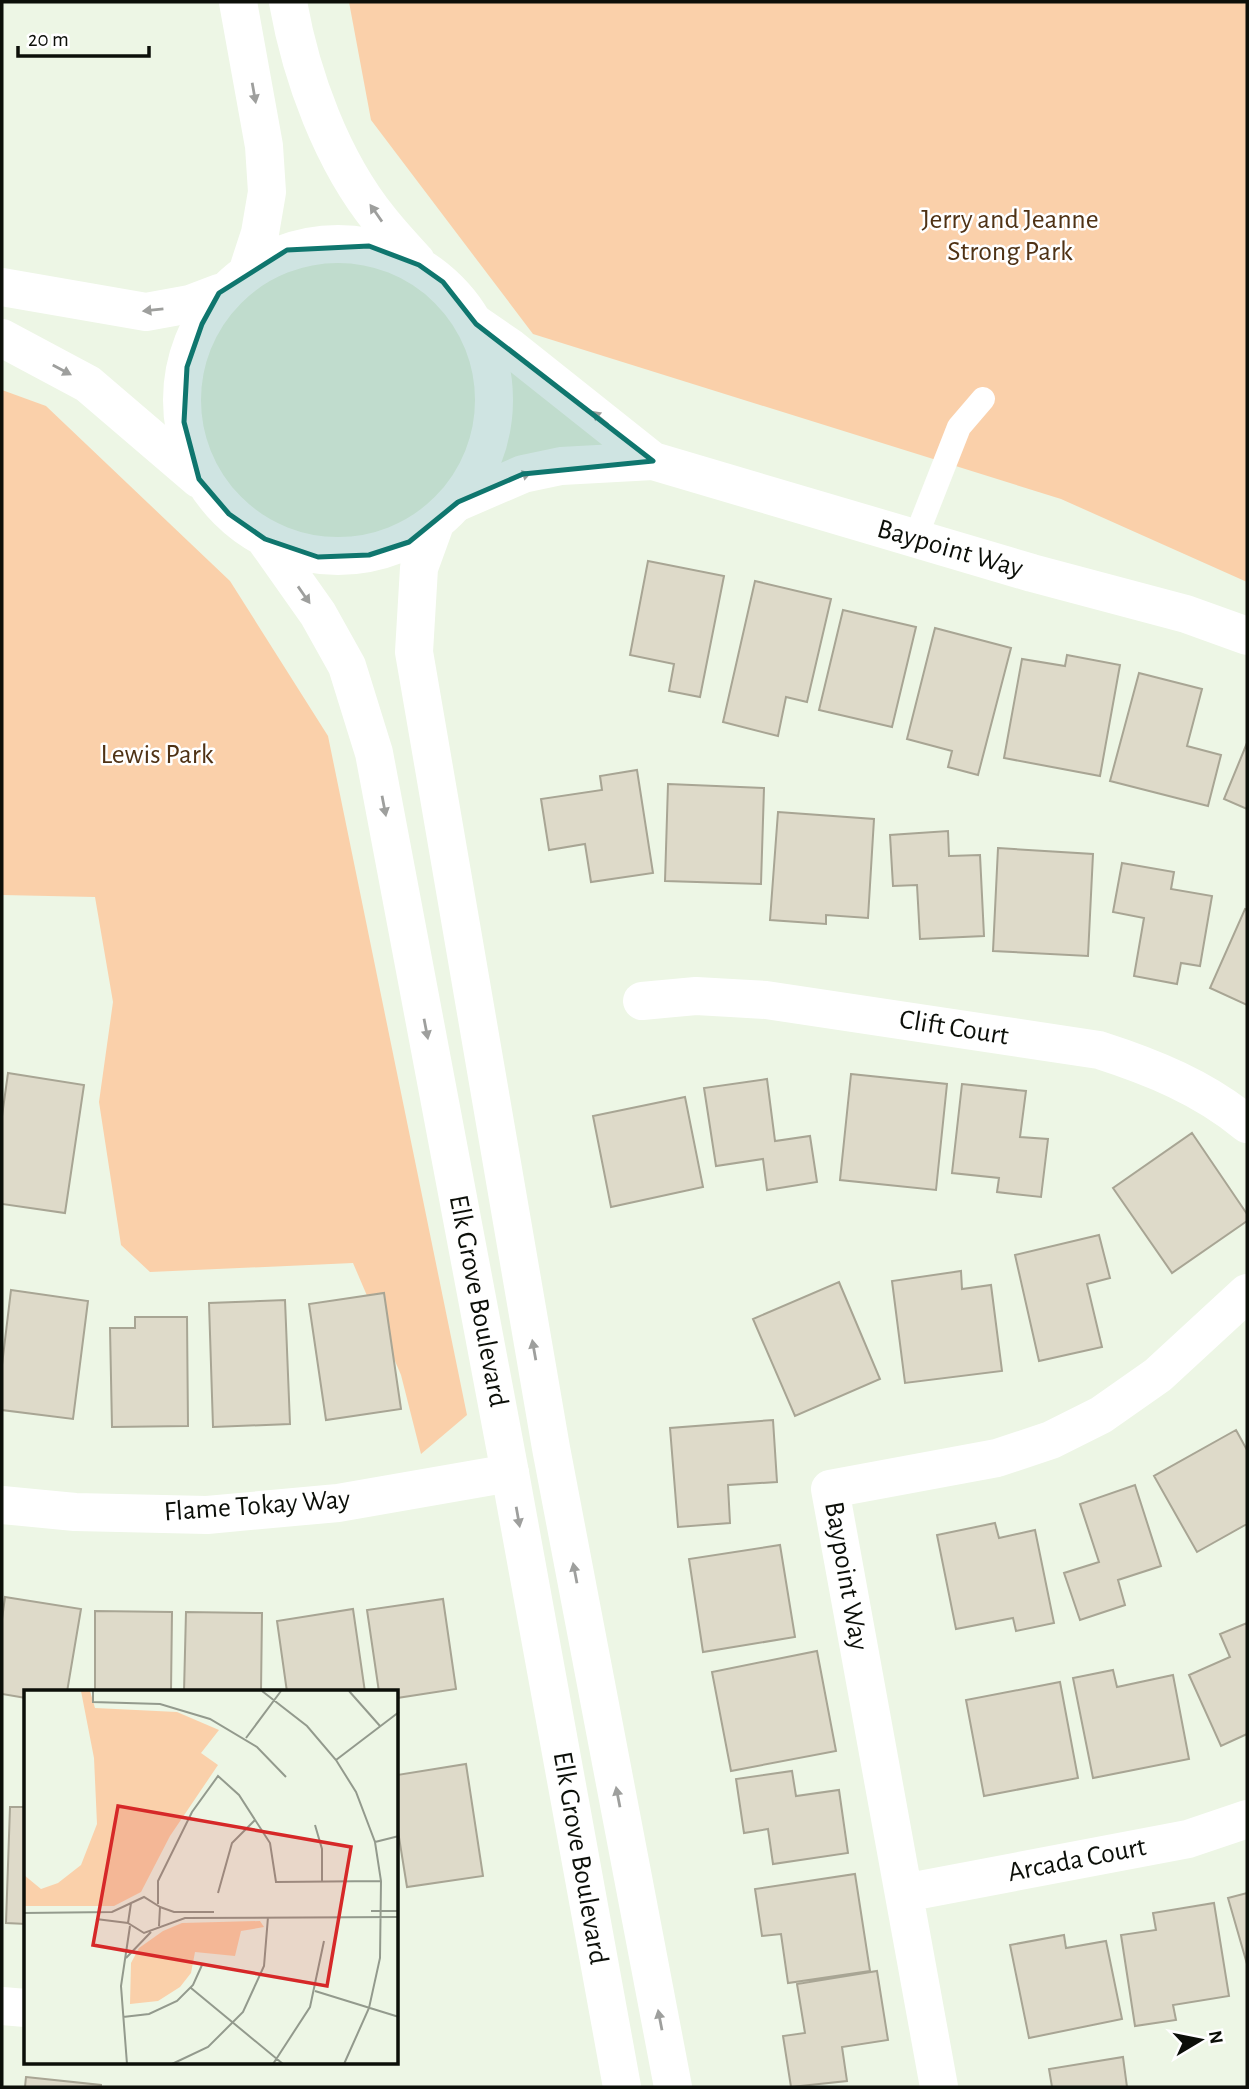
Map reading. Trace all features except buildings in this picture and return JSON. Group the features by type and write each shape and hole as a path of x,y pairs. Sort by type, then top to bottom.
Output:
{"main road":[{"path":"199,479 184,422 187,367 202,324 233,281 260,233 267,192 264,146 238,2"},
{"path":"2,338 88,384 199,479 229,514 265,539 318,557 369,555 409,542 446,513 480,467 495,415 493,364 476,324 443,282 419,265 379,219 353,179 319,115 288,2"},
{"path":"2,287 146,312 190,304 287,250 315,244 369,246 419,265"},
{"name":"Baypoint Way","path":"476,324 511,348 653,461"},
{"name":"Baypoint Way","path":"446,513 523,474 561,466 653,461 1032,573 1186,614 1247,636"},
{"name":"Elk Grove Boulevard","path":"446,513 419,568 414,652 551,1448 673,2087"},
{"name":"Elk Grove Boulevard","path":"265,539 318,614 347,666 374,753 510,1473 622,2087"},
{"name":"Clift Court","path":"642,1001 696,996 766,1000 1099,1050 1152,1067 1226,1107 1247,1124"},
{"name":"Baypoint Way","path":"939,2087 830,1489 997,1458 1051,1440 1101,1415 1158,1375 1247,1293"},
{"name":"Flame Tokay Way","path":"2,1505 75,1512 207,1515 338,1503 510,1473"},
{"name":"Arcada Court","path":"904,1893 1188,1839 1247,1819"},
{"path":"2,2007 24,2008"}],"lane":[{"path":"915,539 959,427 983,399"}],"highlighted area":[{"path":"369,246 419,265 443,282 476,324 653,461 523,474 458,502 409,542 369,555 318,557 265,539 229,514 199,479 184,422 187,367 202,324 219,293 287,250"}],"green space":[{"name":"Jerry and Jeanne Strong Park","path":"349,2 1247,2 1247,582 1061,499 533,334 371,120"},
{"name":"Lewis Park","path":"2,390 46,406 230,581 328,736 467,1415 421,1454 401,1375 353,1263 150,1272 121,1245 99,1102 113,1002 95,897 2,895"}]}
